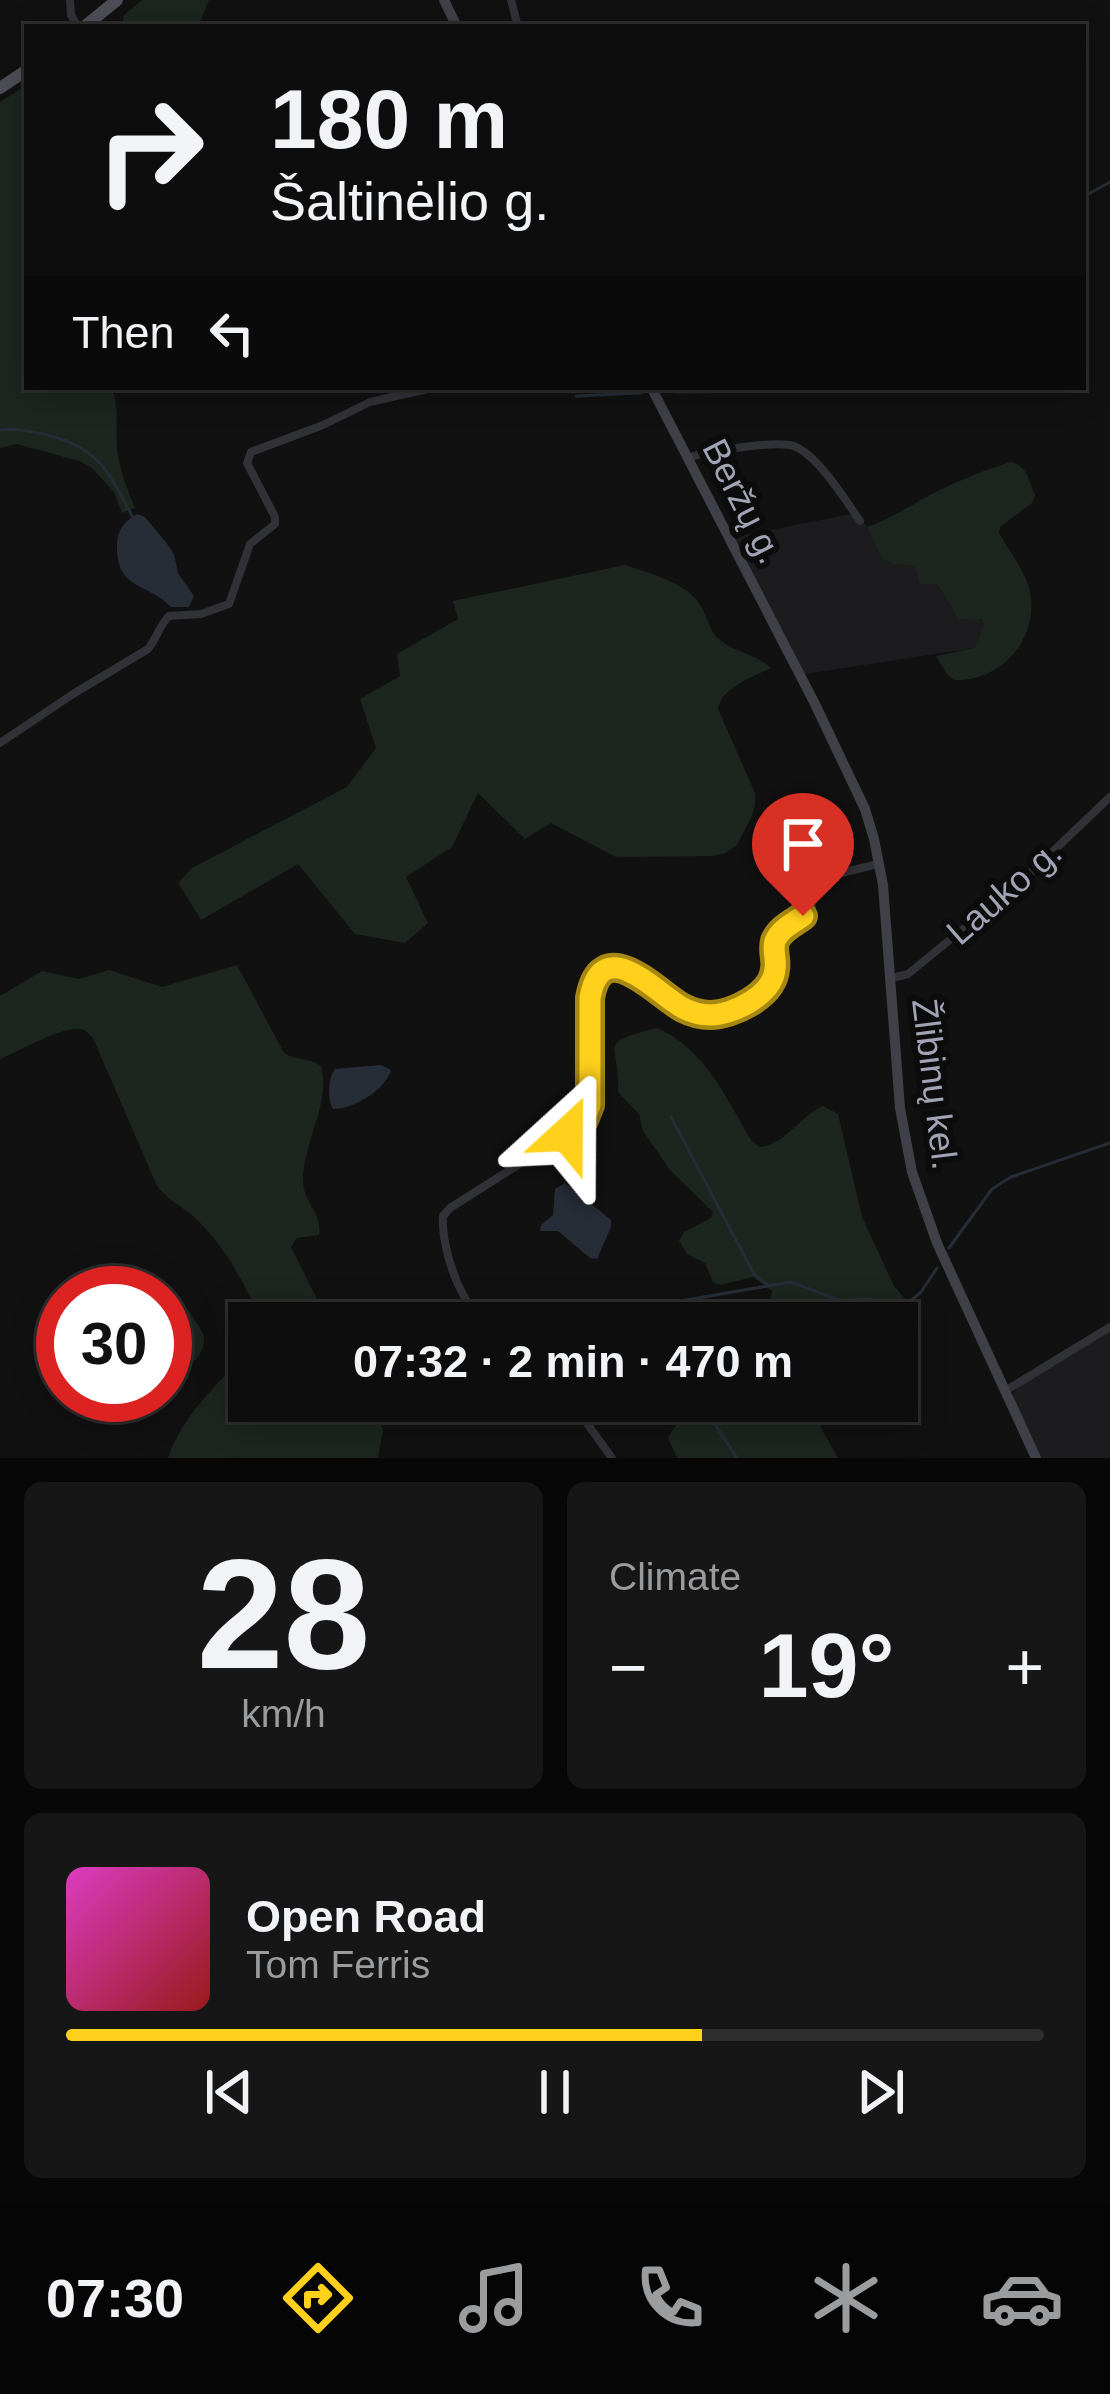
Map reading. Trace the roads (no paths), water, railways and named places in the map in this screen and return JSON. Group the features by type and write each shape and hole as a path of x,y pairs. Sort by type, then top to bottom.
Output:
{"main road":[{"path":"85,24 117,0"},
{"name":"Beržų g.","path":"653,390 783,642"},
{"name":"Žlibinų kel.","path":"783,642 858,794 880,864 900,1108 912,1172 937,1244 1036,1458"}],"street":[{"path":"0,743 148,649 169,616 201,614 230,604 250,544 275,524 247,464 251,452 370,402 423,390"},
{"path":"688,458 759,445 796,447 840,492 860,521"},
{"name":"Lauko g.","path":"892,979 908,974 993,906 1110,796"},
{"path":"468,1302 445,1241 442,1216 584,1120 590,1105 591,988 600,974 626,969 694,1013 706,1016 729,1011 769,985 776,971 776,941 812,907 812,880 880,864"},
{"path":"1005,1391 1110,1327"},
{"path":"586,1422 611,1458"}],"waterway":[{"path":"1086,195 1110,182"},
{"path":"676,392 836,390"},
{"path":"576,396 641,393"},
{"path":"0,430 57,438 86,451 106,471 132,516"},
{"path":"671,1117 754,1274 768,1285"},
{"path":"949,1248 992,1189 1011,1177 1110,1143"},
{"path":"909,1302 937,1268"},
{"path":"674,1302 791,1282 841,1301 890,1302"},
{"path":"714,1422 737,1458"}]}
